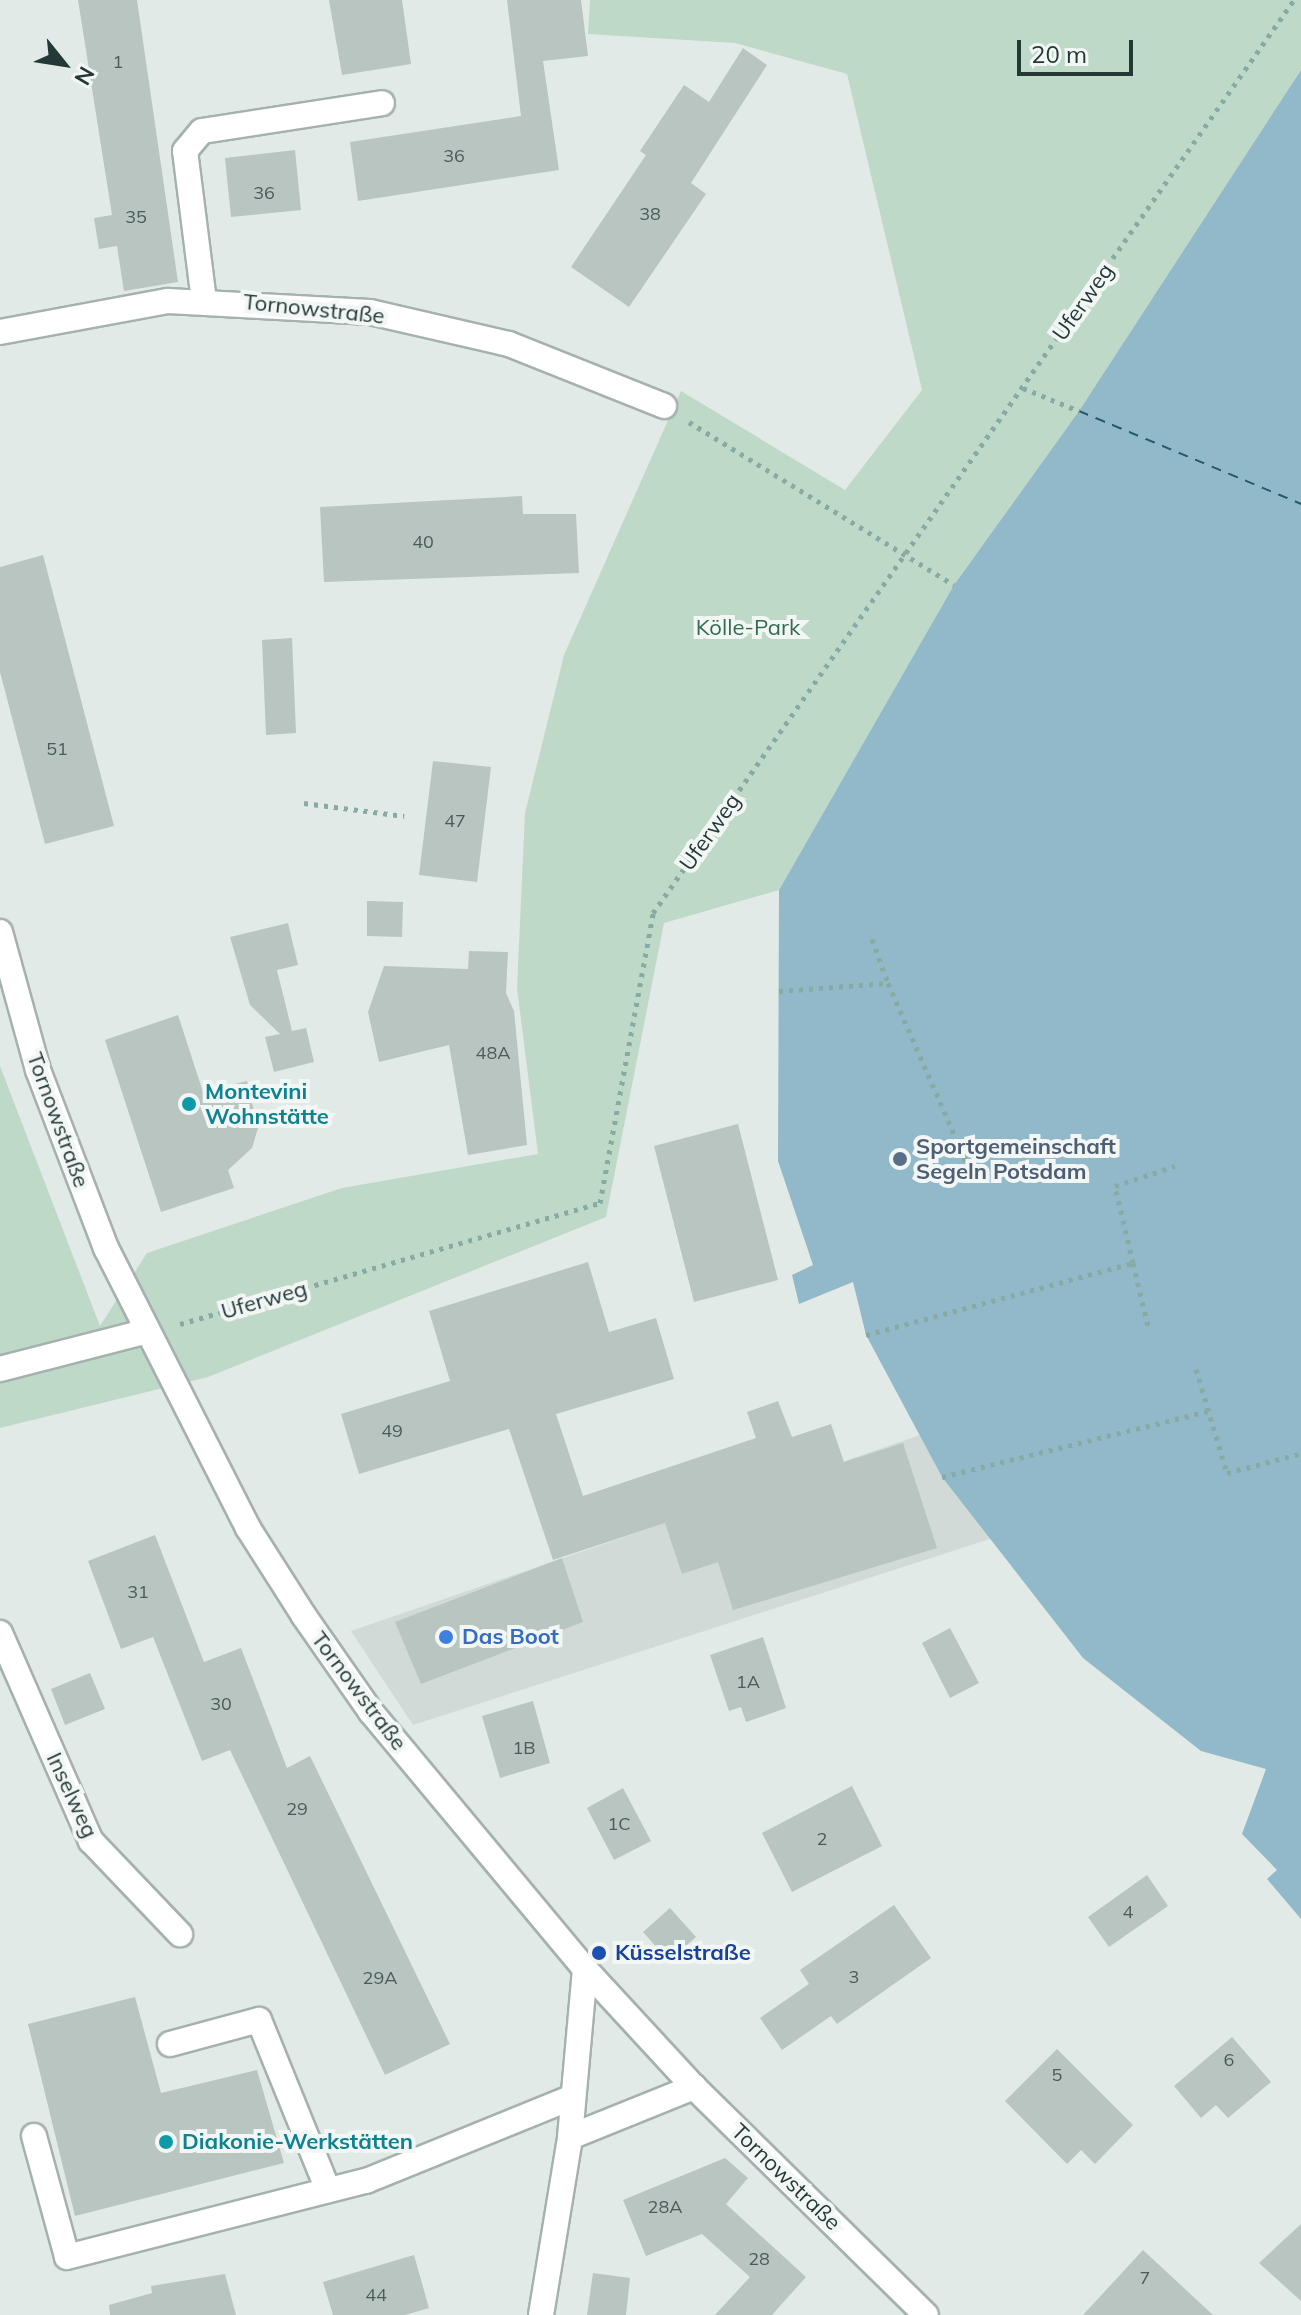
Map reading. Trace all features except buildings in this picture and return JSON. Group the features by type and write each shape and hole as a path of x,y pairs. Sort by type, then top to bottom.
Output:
{"street":[{"path":"204,301 185,174 185,151 202,131 382,103"},
{"name":"Tornowstraße","path":"0,332 168,301 370,312 509,344 664,406"},
{"name":"Tornowstraße","path":"0,932 6,980 71,1161 144,1332 248,1528 339,1667 585,1969 694,2087 926,2315"},
{"path":"0,1369 144,1332"},
{"name":"Inselweg","path":"0,1633 91,1841 180,1934"},
{"path":"541,2315 570,2137 585,1969"},
{"path":"170,2044 259,2020 328,2190"},
{"path":"570,2137 694,2087"},
{"path":"34,2136 67,2257 328,2190 573,2097"}],"path":[{"name":"Uferweg","path":"144,1332 600,1203 653,913 1294,0"},
{"path":"1023,388 1079,411"},
{"path":"664,406 954,585"},
{"path":"304,803 404,816"},
{"path":"872,939 888,983 974,1180"},
{"path":"779,991 888,983"},
{"path":"1148,1326 1115,1186 1175,1166"},
{"path":"866,1335 1133,1263"},
{"path":"1196,1369 1227,1473 1299,1454"},
{"path":"942,1477 1209,1411"}],"shaded area":[{"path":"920,1435 942,1477 993,1538 413,1725 351,1631"}],"green space":[{"name":"Kölle-Park","path":"590,0 1301,0 1301,70 1079,411 954,585 779,890 664,923 606,1217 208,1377 0,1428 0,1066 100,1326 147,1253 342,1188 538,1154 517,988 525,813 564,655 681,391 845,490 922,390 847,74 735,43 588,34"}],"water":[{"path":"1301,70 1301,1919 1267,1879 1277,1870 1242,1834 1266,1769 1201,1751 1083,1658 942,1477 866,1335 853,1282 799,1304 792,1275 813,1265 778,1161 779,890 954,585 1079,411"}],"ferry route":[{"path":"1079,411 1301,504"}],"place":[{"name":"Montevini Wohnstätte","path":"189,1104"},
{"name":"Sportgemeinschaft Segeln Potsdam","path":"900,1159"},
{"name":"Das Boot","path":"446,1637"},
{"name":"Küsselstraße","path":"599,1953"},
{"name":"Diakonie-Werkstätten","path":"166,2142"}]}
